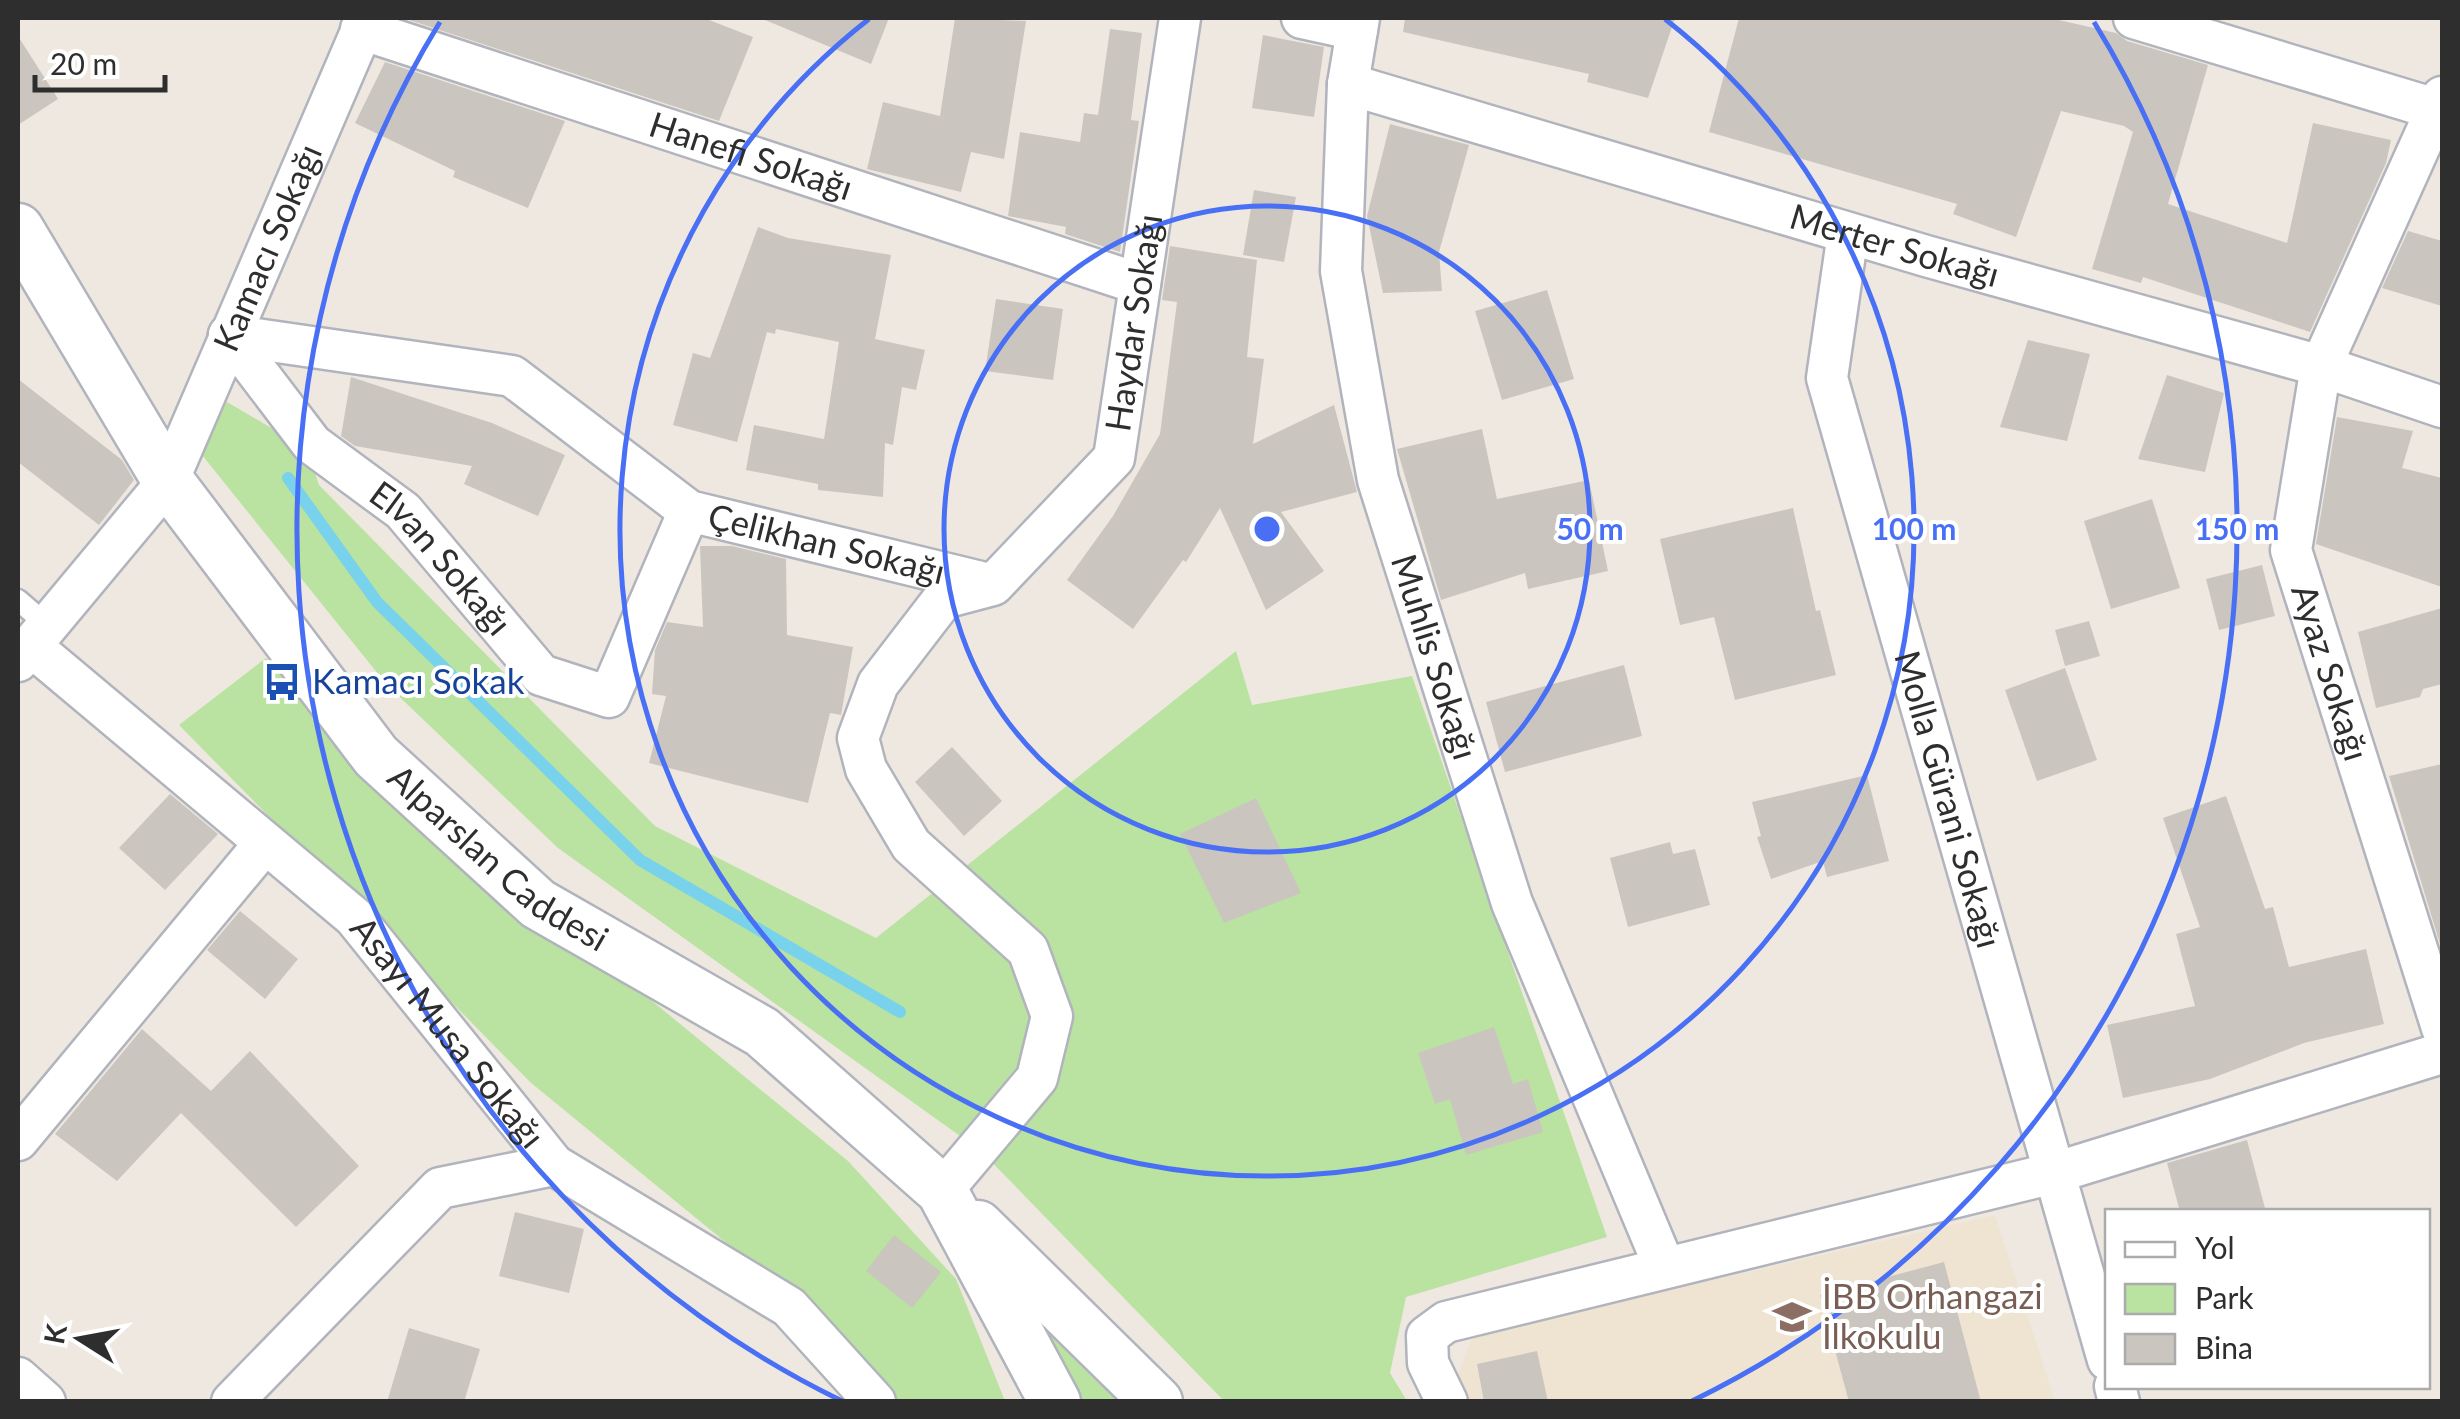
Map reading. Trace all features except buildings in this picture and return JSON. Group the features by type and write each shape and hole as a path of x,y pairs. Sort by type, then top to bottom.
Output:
{"street":[{"name":"Haydar Sokağı","path":"993,585 1114,458 1180,18"},
{"path":"1302,18 1358,24"},
{"path":"2134,18 2441,106"},
{"name":"Hanefi Sokağı","path":"364,23 1140,284"},
{"name":"Kamacı Sokağı","path":"28,633 168,481 364,23"},
{"name":"Muhlis Sokağı","path":"1358,24 1348,84 1341,271 1378,480 1512,903 1664,1266"},
{"name":"Merter Sokağı","path":"1348,84 1848,233 2321,366 2442,407"},
{"name":"Ayaz Sokağı","path":"2441,106 2321,366 2291,550 2442,1028"},
{"name":"Alparslan Caddesi","path":"18,229 168,481 376,756 538,904 762,1032 942,1191 1055,1402"},
{"name":"Molla Gürani Sokağı","path":"1848,233 1827,378 2105,1350"},
{"name":"Çelikhan Sokağı","path":"229,335 512,376 689,511 993,585"},
{"name":"Elvan Sokağı","path":"229,335 312,444 403,511 542,675 610,697 689,511"},
{"path":"993,585 944,598 878,684 858,738 866,770 911,845 1028,950 1052,1016 1036,1078 942,1191 1158,1402"},
{"name":"Asayı Musa Sokağı","path":"28,633 354,917 554,1164 789,1307 875,1402"},
{"path":"18,1140 265,843"},
{"path":"1447,1402 1428,1363 1428,1336 1446,1322 2054,1173 2442,1053"},
{"path":"232,1402 440,1188 554,1164"},
{"path":"18,1378 45,1402"}],"shaded area":[{"name":"İBB Orhangazi İlkokulu","path":"1995,1215 2055,1401 1470,1402 1457,1377 1473,1336"}],"green space":[{"path":"227,402 307,449 319,485 655,826 876,938 1236,651 1252,705 1412,676 1607,1237 1406,1297 1390,1373 1407,1401 1224,1401 981,1151 558,848 387,685 198,450"},
{"path":"266,658 334,730 510,885 848,1161 956,1279 1005,1401 893,1401 812,1313 530,1082 179,725"},
{"path":"983,1234 1136,1382 1112,1401 1065,1401"}],"waterway":[{"path":"288,478 377,602 640,860 900,1012"}],"place":[{"name":"Kamacı Sokak","path":"282,682"},
{"name":"İBB Orhangazi İlkokulu","path":"1792,1317"}]}
